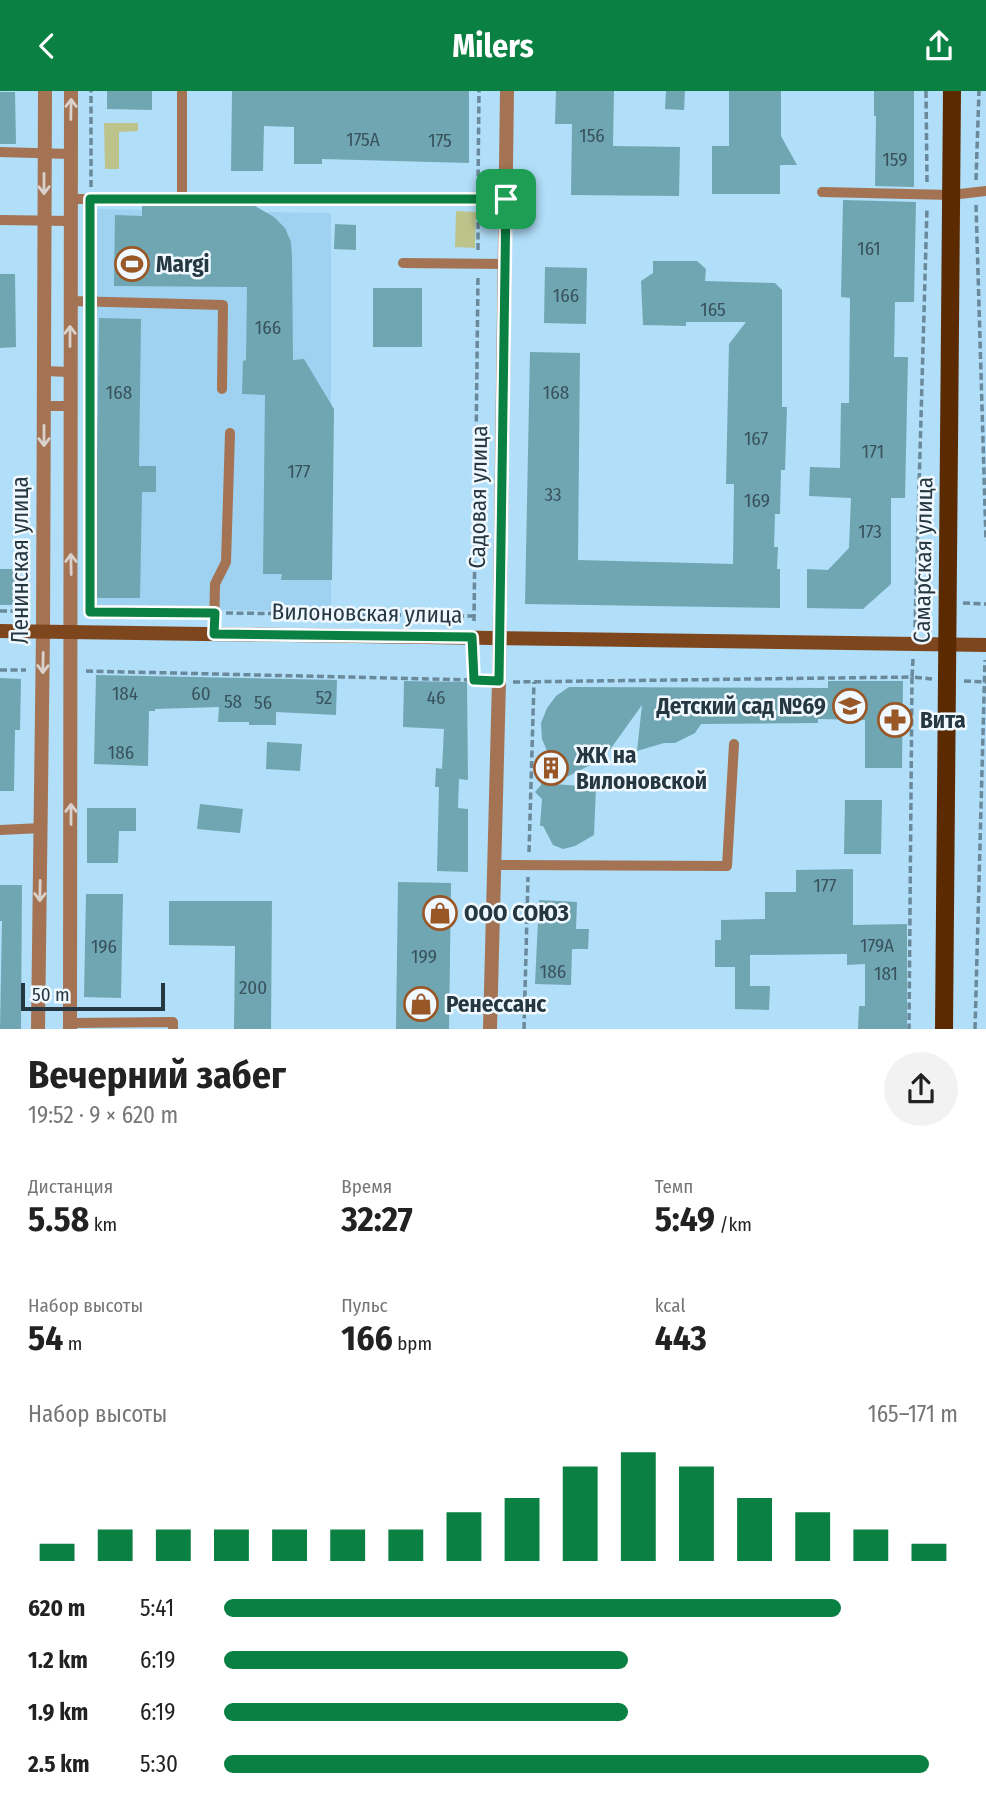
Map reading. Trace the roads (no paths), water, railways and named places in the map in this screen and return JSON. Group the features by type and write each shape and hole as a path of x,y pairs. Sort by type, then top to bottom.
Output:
{"main road":[{"name":"Самарская улица","path":"944,1029 952,91"},
{"name":"Вилоновская улица","path":"0,631 986,645"}],"street":[{"name":"Ленинская улица","path":"38,1029 43,670 45,91"},
{"path":"71,91 71,1026"},
{"name":"Садовая улица","path":"490,1029 499,681 507,91"}],"lane":[{"path":"182,91 182,199"},
{"path":"0,152 71,154"},
{"path":"822,192 951,195 981,191"},
{"path":"71,199 506,199"},
{"path":"0,220 70,221"},
{"path":"403,263 505,264"},
{"path":"70,301 223,305 222,390"},
{"path":"44,371 70,372"},
{"path":"44,406 70,406"},
{"path":"214,634 215,584 226,562 230,433"},
{"path":"494,865 727,866 734,744"},
{"path":"0,830 41,828"},
{"path":"71,1026 173,1022 173,1029"}],"place":[{"name":"Margi","path":"132,264"},
{"name":"Детский сад №69","path":"850,706"},
{"name":"Вита","path":"895,720"},
{"name":"ЖК на Вилоновской","path":"551,768"},
{"name":"ООО СОЮЗ","path":"440,913"},
{"name":"Ренессанс","path":"421,1004"}]}
